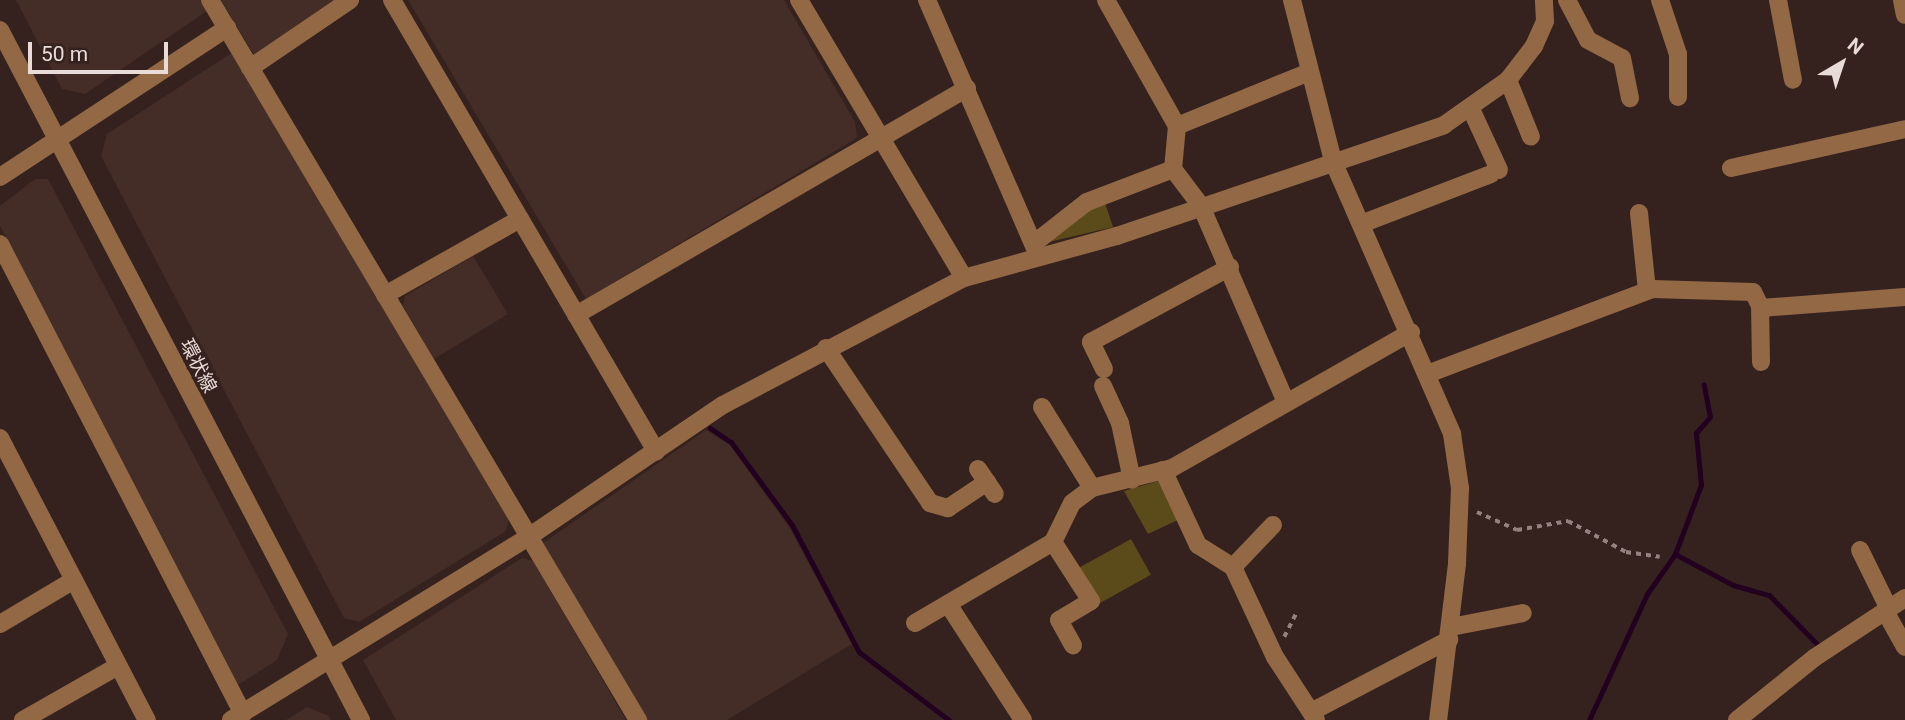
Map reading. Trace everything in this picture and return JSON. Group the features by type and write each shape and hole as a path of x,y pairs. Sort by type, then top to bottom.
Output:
{"street":[{"path":"211,0 638,720"},
{"path":"250,68 350,0"},
{"path":"392,0 656,451"},
{"path":"799,0 964,278"},
{"path":"927,0 1037,248"},
{"path":"1106,0 1177,126 1173,169 1201,206 1230,267 1285,400"},
{"path":"1292,0 1333,161 1430,373 1452,434 1460,503 1450,633 1438,720"},
{"path":"0,244 237,717 530,536 656,451 826,348 964,278 1037,248 1201,206 1444,125 1471,109 1508,80 1534,47 1545,21 1544,0"},
{"path":"1567,0 1588,40 1622,58 1630,99"},
{"path":"1660,0 1678,54 1678,97"},
{"path":"1778,0 1793,80"},
{"path":"0,177 227,28"},
{"name":"環状線","path":"0,30 328,662 361,720"},
{"path":"1177,126 1309,72"},
{"path":"1508,80 1531,136"},
{"path":"576,315 967,88"},
{"path":"1361,224 1495,172 1471,109"},
{"path":"1731,168 1905,129"},
{"path":"1037,248 1087,202 1173,169"},
{"path":"1639,214 1647,290"},
{"path":"385,295 520,219"},
{"path":"1132,480 1120,423 1091,342 1230,267"},
{"path":"1430,373 1647,290 1753,292 1760,305 1761,362"},
{"path":"1760,305 1905,297"},
{"path":"915,623 1054,542 1072,503 1092,488 1163,470 1411,332"},
{"path":"826,348 930,503 948,508 986,482"},
{"path":"1042,407 1092,488"},
{"path":"0,438 147,720"},
{"path":"1163,470 1198,545 1233,567 1275,657 1313,716 1450,633 1523,612"},
{"path":"1233,567 1273,525"},
{"path":"1054,542 1091,601 1059,620 1073,645"},
{"path":"1860,550 1905,647"},
{"path":"0,624 74,580"},
{"path":"1737,720 1905,598"},
{"path":"948,604 1023,720"},
{"path":"23,720 118,666"}],"path":[{"path":"1460,503 1508,528 1561,519 1626,552 1660,557"}],"shaded area":[{"path":"16,0 200,0 207,11 85,94 62,89"},
{"path":"221,0 339,0 256,58"},
{"path":"408,0 784,0 855,122 857,138 586,299"},
{"path":"233,52 509,518 506,531 359,622 344,618 101,156 107,134"},
{"path":"35,179 48,179 288,634 277,660 238,685 0,226 0,206"},
{"path":"1104,200 1113,227 1049,242"},
{"path":"473,256 508,314 434,359 403,306 405,296"},
{"path":"706,430 730,445 789,527 852,644 727,720 645,720 543,543"},
{"path":"1162,480 1182,518 1148,534 1124,491"},
{"path":"1131,539 1151,575 1099,603 1079,568"},
{"path":"522,558 533,561 626,720 396,720 363,660"},
{"path":"307,707 329,716 331,720 286,720"}],"waterway":[{"path":"1589,720 1647,594 1675,554 1701,485 1696,433 1710,417 1704,385"},
{"path":"710,428 731,442 792,525 859,652 949,720"},
{"path":"1675,554 1733,585 1769,595 1817,644"}]}
